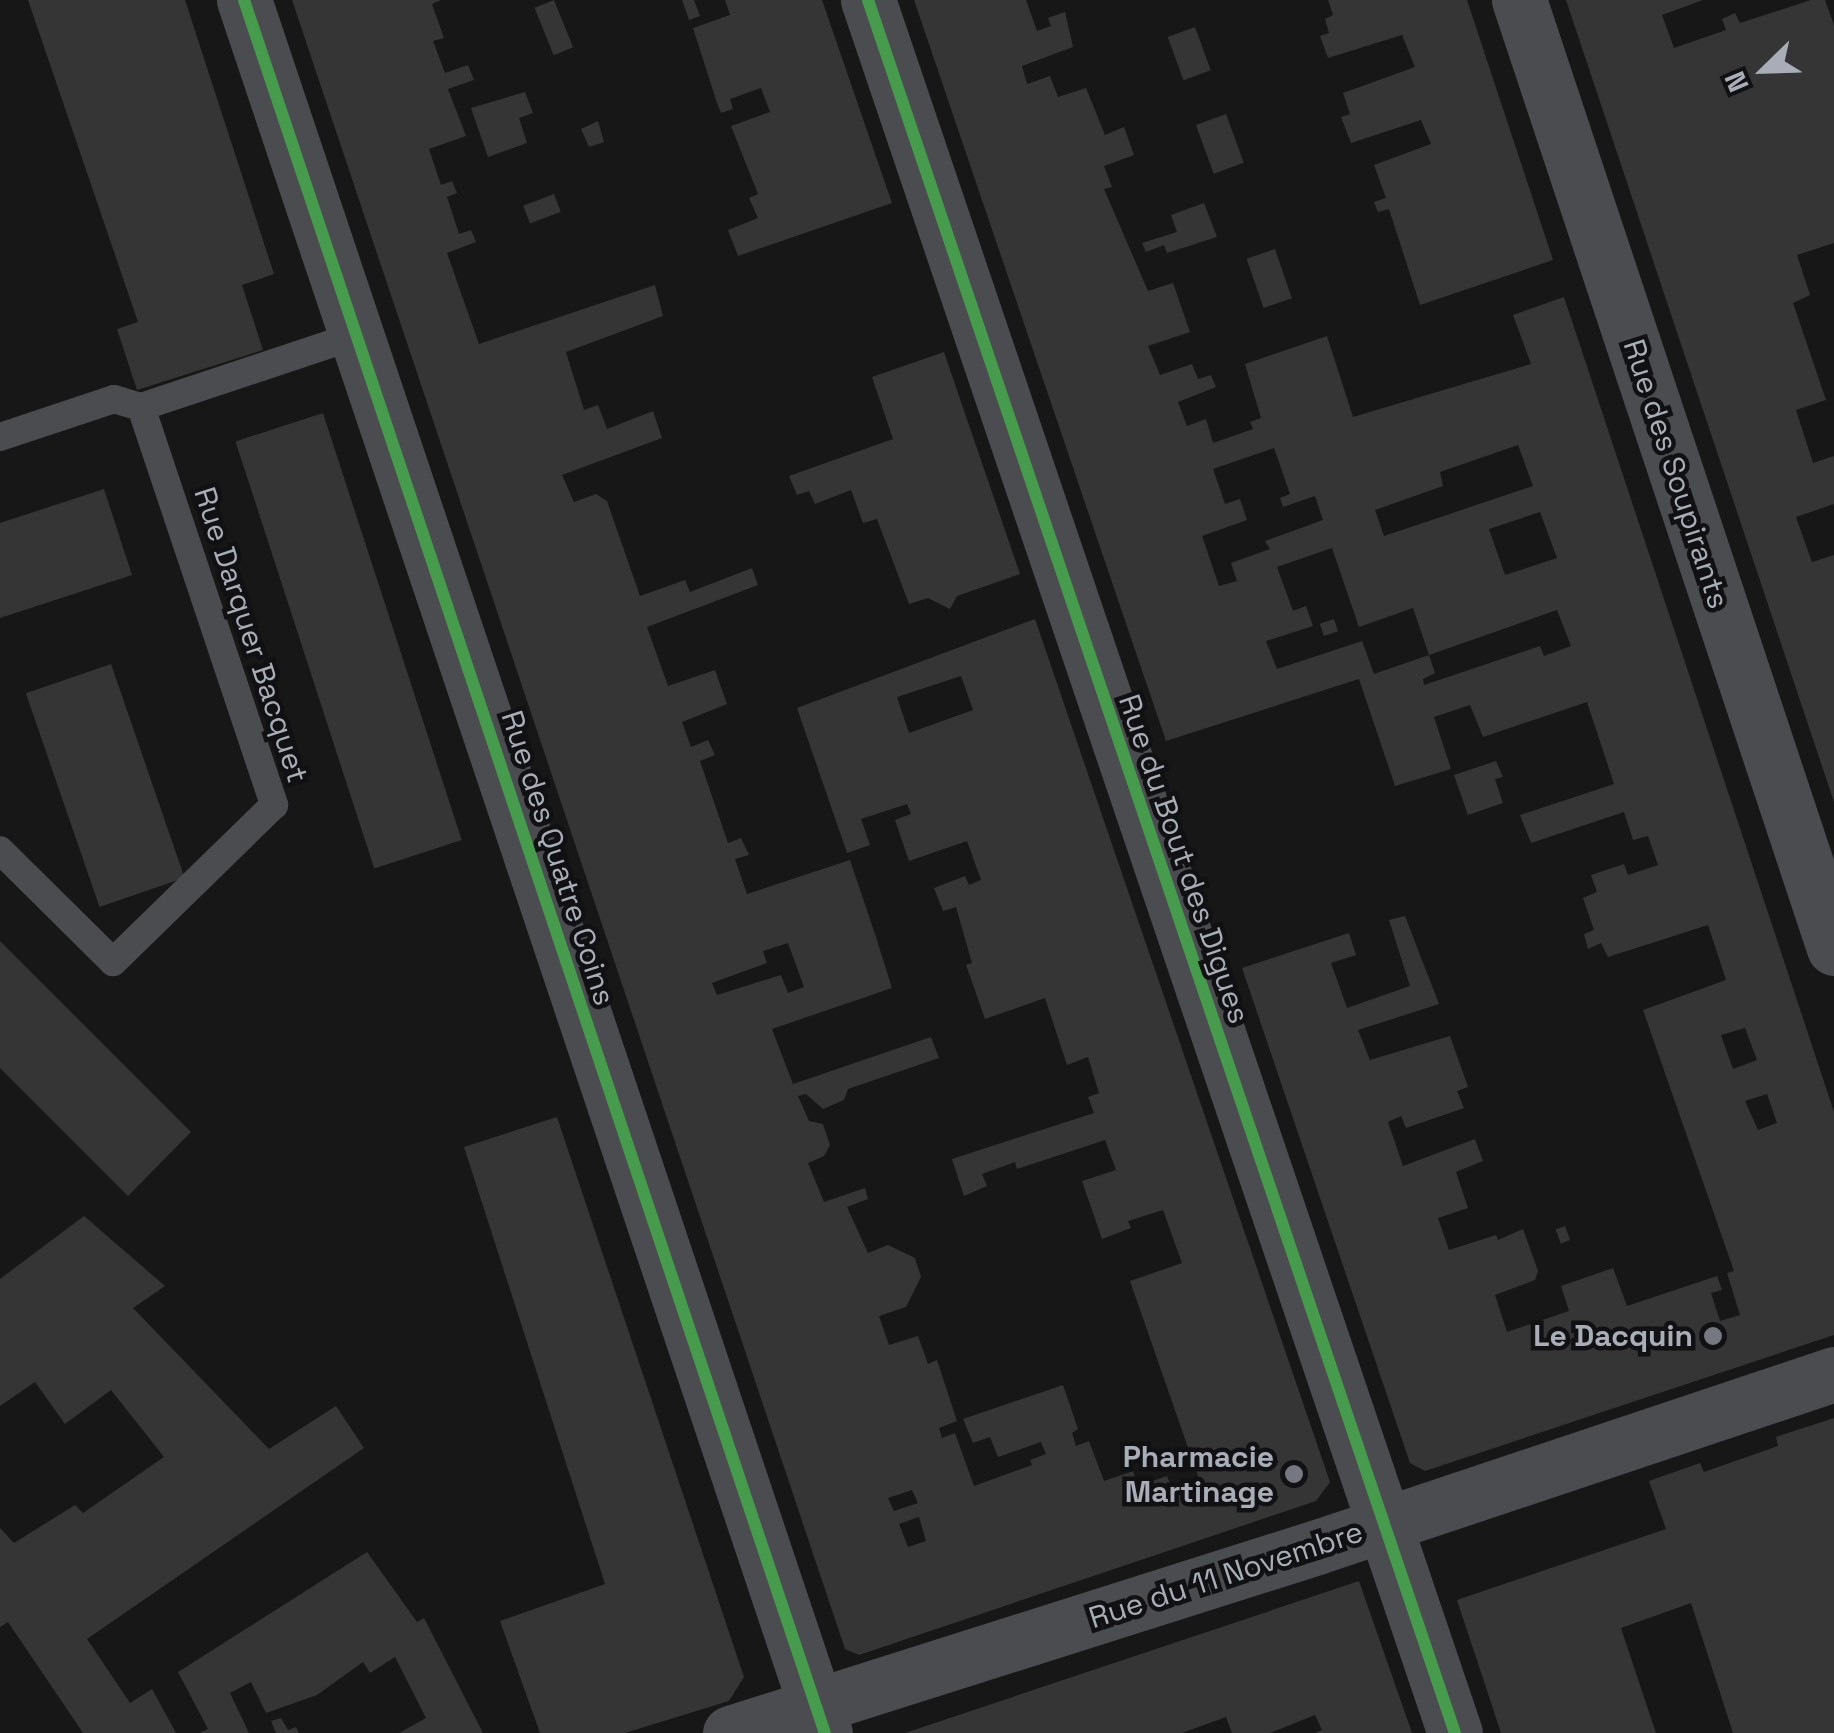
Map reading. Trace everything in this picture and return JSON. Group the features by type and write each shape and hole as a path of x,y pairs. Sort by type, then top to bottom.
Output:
{"street":[{"name":"Rue des Quatre Coins","path":"244,0 820,1719"},
{"name":"Rue du Bout des Digues","path":"868,0 1455,1733"},
{"name":"Rue des Soupirants","path":"1519,0 1834,948"},
{"name":"Rue du 11 Novembre","path":"730,1733 820,1719 1834,1374"}],"lane":[{"path":"0,437 114,399 141,407 357,335"},
{"name":"Rue Darquer Bacquet","path":"0,850 113,962 274,804 141,407"}],"building":[{"path":"28,0 185,0 274,274 242,285 263,350 137,390 117,329 138,322"},
{"path":"292,0 441,0 432,4 444,38 433,41 445,73 468,65 474,80 448,89 466,136 429,149 441,185 452,181 457,193 447,197 459,234 471,230 476,242 447,253 479,344 655,285 663,316 566,352 584,410 598,405 607,429 653,411 662,438 562,475 574,502 596,494 607,501 640,596 685,580 690,592 752,568 758,585 647,627 668,686 715,670 727,704 682,722 691,747 708,740 715,755 700,761 728,843 741,838 749,855 735,859 747,894 850,860 875,934 892,988 772,1029 793,1084 931,1037 939,1058 848,1089 844,1100 823,1109 806,1094 798,1096 809,1121 823,1124 830,1145 824,1156 808,1163 824,1202 865,1188 868,1199 847,1207 868,1253 888,1245 915,1258 921,1277 906,1307 879,1316 889,1345 918,1336 928,1364 937,1360 957,1421 939,1428 942,1438 955,1433 974,1486 1032,1465 1030,1460 1046,1454 1041,1442 998,1457 990,1437 973,1443 963,1419 1063,1385 1078,1429 1072,1433 1076,1446 1089,1441 1104,1481 1133,1471 1138,1486 1167,1476 1173,1491 1200,1482 1130,1281 1182,1263 1163,1210 1128,1221 1131,1228 1102,1239 1082,1181 1116,1170 1105,1140 1017,1169 1015,1162 982,1174 987,1186 964,1196 952,1159 1094,1113 1088,1097 1099,1093 1088,1057 1067,1065 1045,998 985,1019 966,965 972,963 956,907 943,911 934,888 965,876 969,885 981,880 967,841 909,861 895,820 911,814 907,804 861,819 870,845 847,853 797,708 1035,619 1330,1482 1316,1501 859,1655 845,1649","holes":["961,676 973,710 909,733 897,697","788,943 804,987 788,993 781,975 717,995 712,983 767,963 763,951","912,1490 918,1503 894,1511 888,1498","919,1517 926,1541 908,1547 899,1524"]},
{"path":"554,0 573,47 554,55 535,8"},
{"path":"682,0 694,0 700,16 689,20"},
{"path":"725,0 822,0 892,203 738,256 728,230 758,218 749,198 758,194 731,126 770,112 761,88 730,99 733,109 721,113 693,28 730,15"},
{"path":"914,0 1026,0 1037,31 1051,26 1048,18 1065,12 1073,47 1022,66 1027,84 1050,76 1058,97 1086,88 1105,135 1124,127 1134,155 1104,166 1112,187 1104,189 1148,291 1173,283 1190,332 1148,346 1160,375 1192,364 1198,379 1211,375 1216,387 1178,402 1187,426 1206,419 1213,443 1253,429 1250,422 1261,418 1245,364 1327,336 1353,417 1531,364 1513,315 1564,297 1834,1112 1834,1335 1425,1471 1410,1463 1242,968 1349,933 1356,955 1331,963 1347,1008 1410,986 1389,920 1405,916 1439,1004 1358,1030 1370,1060 1450,1036 1468,1087 1457,1091 1464,1108 1406,1128 1401,1116 1388,1122 1403,1166 1475,1139 1483,1161 1456,1172 1468,1208 1438,1218 1449,1250 1496,1235 1498,1240 1523,1229 1538,1271 1535,1280 1495,1295 1507,1332 1569,1311 1561,1286 1613,1268 1627,1306 1717,1276 1722,1290 1711,1293 1720,1321 1740,1315 1727,1273 1734,1271 1643,1010 1726,980 1708,925 1608,957 1601,943 1588,949 1584,934 1594,930 1583,898 1597,892 1591,875 1624,864 1628,875 1658,865 1648,836 1633,840 1624,812 1531,843 1520,815 1614,784 1587,702 1483,737 1470,705 1434,717 1451,769 1395,786 1359,679 1166,741","holes":["1518,445 1533,486 1384,536 1375,510 1443,486 1440,472","1274,448 1290,494 1280,498 1283,507 1315,496 1323,520 1265,541 1270,549 1231,563 1237,581 1219,586 1202,536 1247,520 1240,499 1225,504 1213,469","1540,512 1557,558 1505,575 1489,529","1332,548 1359,627 1413,608 1429,655 1374,674 1362,641 1277,669 1266,641 1313,626 1306,606 1293,611 1277,567","1557,610 1571,646 1544,656 1540,646 1424,685 1423,679 1435,673 1429,655","1745,1028 1757,1060 1733,1069 1721,1035","1767,1094 1777,1123 1758,1130 1745,1101"]},
{"path":"1328,0 1467,0 1553,260 1420,305 1389,209 1378,212 1374,202 1386,198 1374,165 1431,144 1421,120 1351,143 1341,117 1350,114 1343,93 1415,67 1402,35 1328,58 1320,36 1329,33 1325,19 1333,15"},
{"path":"1566,0 1703,0 1662,15 1674,48 1726,30 1722,19 1735,13 1740,23 1811,0 1825,0 1834,25 1834,243 1797,255 1810,295 1793,303 1826,400 1796,410 1813,463 1834,456 1834,504 1796,517 1812,562 1834,555 1834,802"},
{"path":"1195,27 1211,70 1183,80 1168,37"},
{"path":"525,92 533,113 519,118 527,143 488,157 471,108"},
{"path":"1226,114 1244,163 1214,174 1196,125"},
{"path":"598,121 604,142 589,147 581,129"},
{"path":"554,194 561,212 530,224 523,206"},
{"path":"1204,203 1217,237 1167,253 1164,245 1146,252 1142,243 1177,232 1171,215"},
{"path":"1275,249 1292,298 1264,308 1247,259"},
{"path":"944,352 1020,574 957,596 950,609 928,598 909,604 877,519 863,523 851,490 815,504 809,491 797,495 789,476 893,439 872,377"},
{"path":"323,413 462,840 374,868 236,441"},
{"path":"104,489 132,575 0,618 0,523"},
{"path":"1334,619 1338,631 1324,636 1320,624"},
{"path":"111,664 185,878 99,907 26,693"},
{"path":"1496,761 1503,777 1495,779 1503,803 1468,815 1454,775"},
{"path":"0,941 191,1132 128,1196 0,1068"},
{"path":"557,1117 744,1677 729,1701 625,1733 540,1733 500,1621 605,1584 464,1147"},
{"path":"84,1216 165,1286 133,1308 269,1449 336,1406 364,1448 87,1639 130,1703 152,1689 176,1733 83,1733 8,1622 0,1627 0,1528 14,1543 75,1505 83,1513 164,1457 111,1390 65,1424 35,1382 0,1406 0,1279"},
{"path":"1565,1226 1570,1240 1561,1244 1556,1229"},
{"path":"1834,1418 1834,1733 1733,1733 1691,1603 1621,1628 1656,1733 1501,1733 1457,1600 1666,1529 1649,1481 1700,1463 1704,1472 1778,1446 1776,1437"},
{"path":"367,1552 417,1622 424,1618 483,1733 399,1733 426,1718 395,1657 370,1673 363,1662 317,1695 266,1713 251,1682 230,1693 249,1733 199,1733 208,1729 178,1672"},
{"path":"1359,1581 1412,1733 1315,1733 1322,1730 1315,1715 1270,1733 1232,1733 1226,1717 1182,1733 905,1733"},
{"path":"281,1718 288,1730 296,1727 299,1733 276,1733 271,1721"}],"cycle path":[{"path":"244,0 825,1733"},
{"path":"868,0 1455,1733"}],"place":[{"name":"Le Dacquin","path":"1713,1336"},
{"name":"Pharmacie Martinage","path":"1294,1474"}]}
